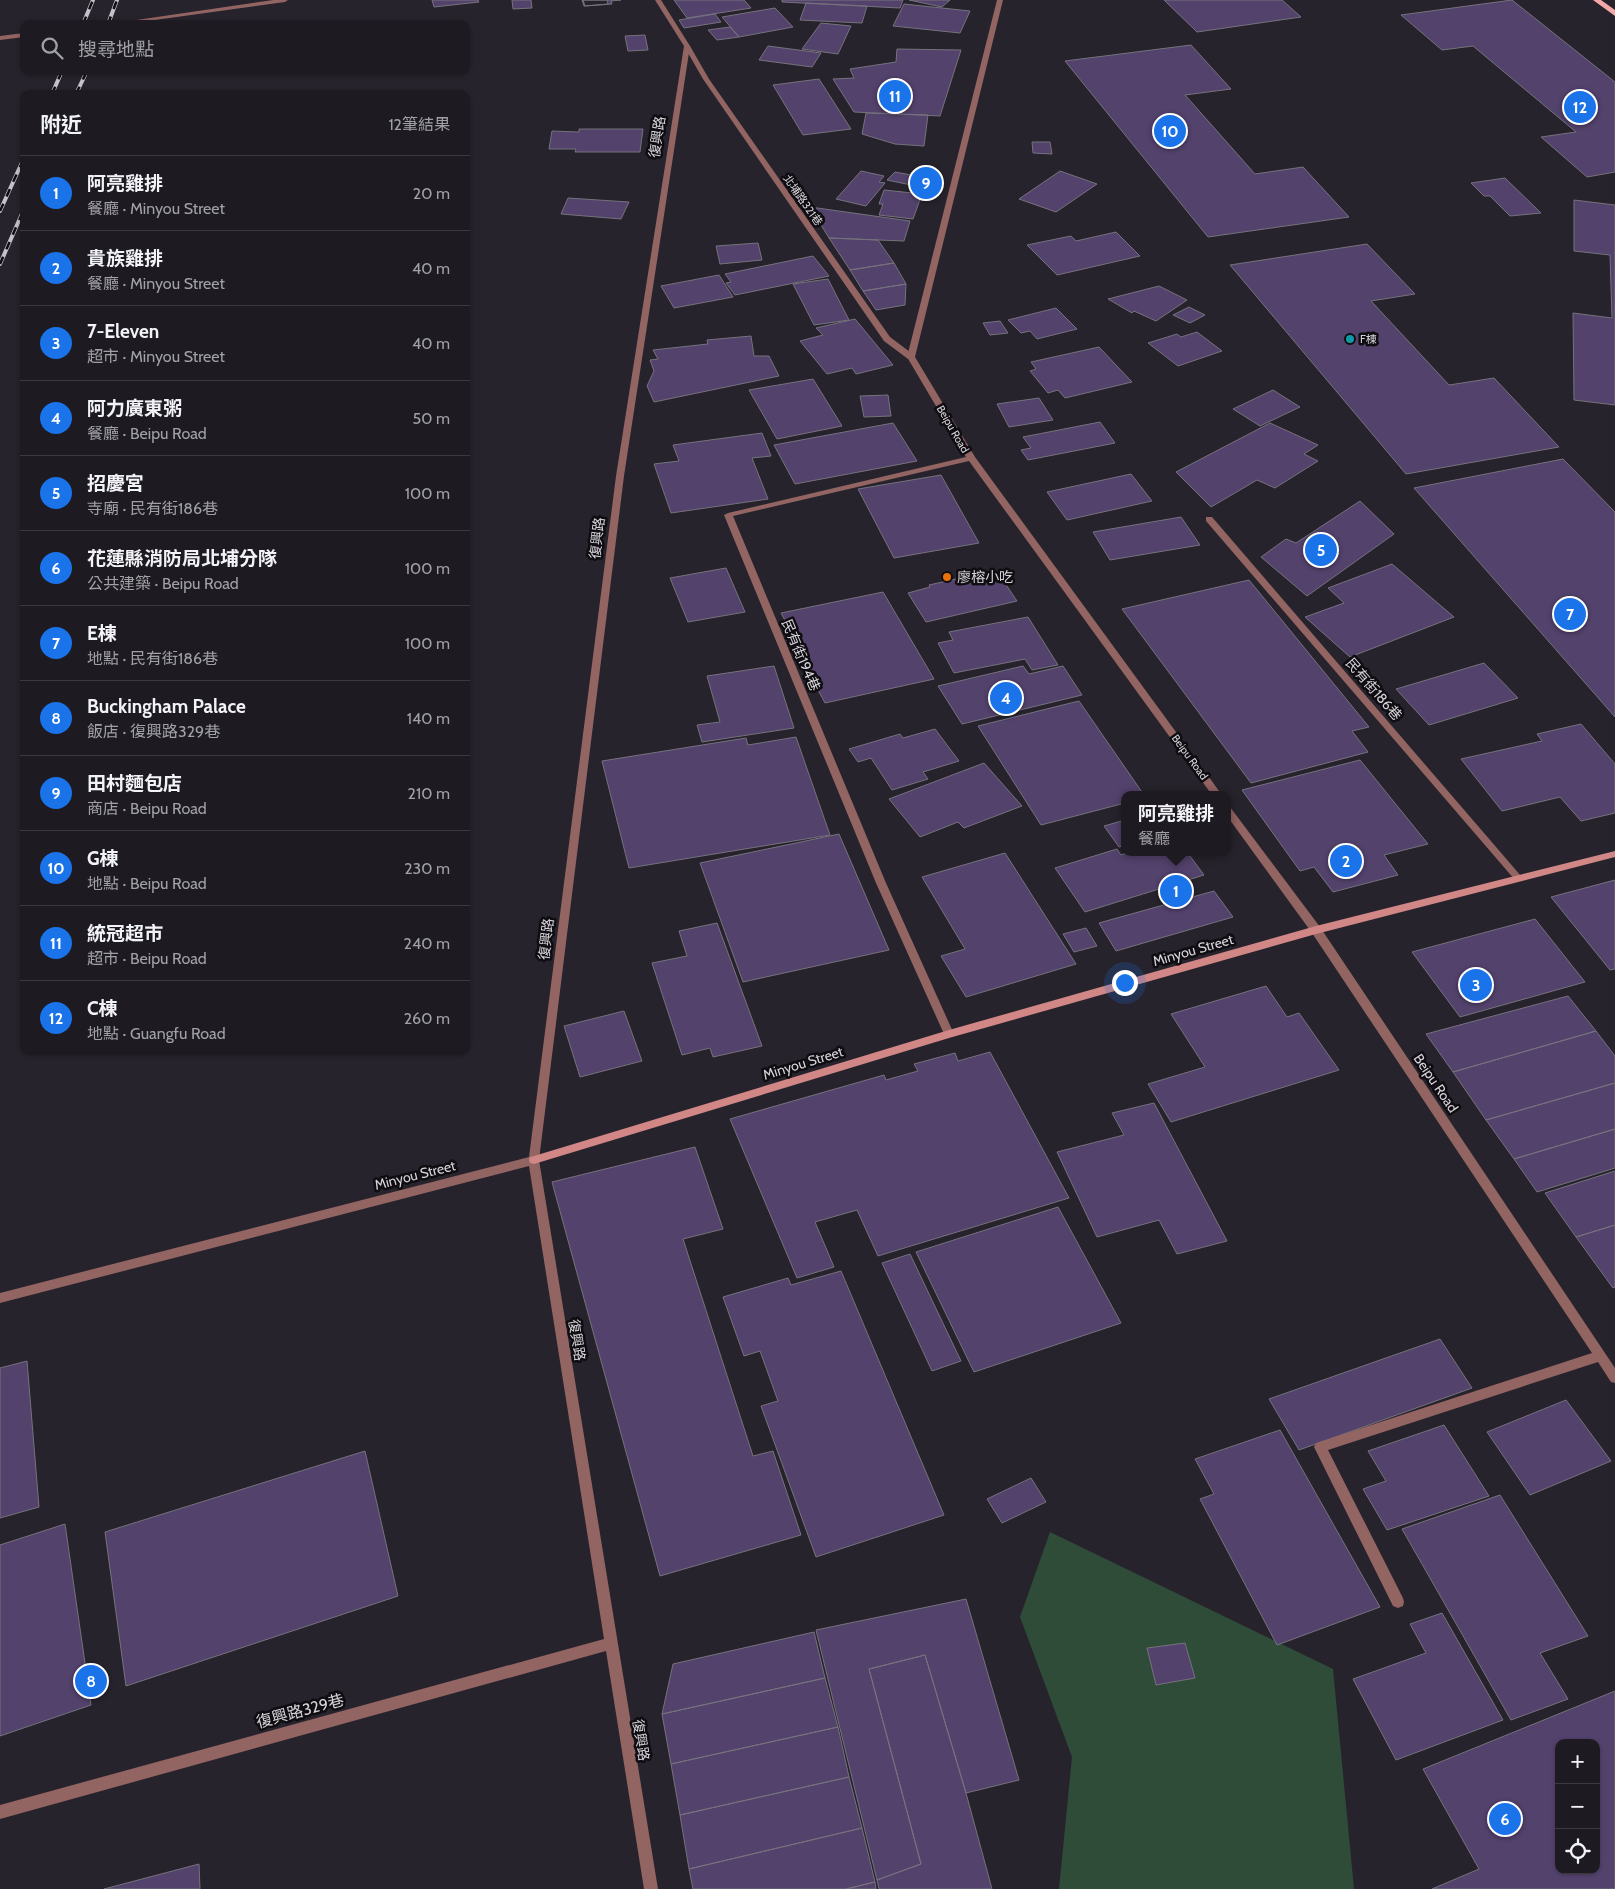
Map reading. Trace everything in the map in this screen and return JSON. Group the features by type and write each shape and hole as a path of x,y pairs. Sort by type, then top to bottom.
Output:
{"main road":[{"path":"1597,0 1615,14"}],"street":[{"path":"141,20 285,0"},
{"path":"658,0 687,46"},
{"path":"911,357 1000,0"},
{"path":"0,38 20,36"},
{"name":"北埔路321巷","path":"687,46 706,79 887,339 911,357"},
{"name":"復興路","path":"651,1889 610,1644 534,1160 620,476 687,46"},
{"name":"Beipu Road","path":"911,357 971,458 1214,791"},
{"name":"民有街194巷","path":"949,1034 881,883 728,515 971,458"},
{"name":"民有街186巷","path":"1209,519 1518,878"},
{"name":"Beipu Road","path":"1231,814 1316,930 1615,1378"},
{"name":"Minyou Street","path":"0,1298 534,1160 949,1034 1316,930 1615,854"},
{"path":"1398,1602 1320,1447 1600,1356"},
{"name":"復興路329巷","path":"0,1812 610,1644"}],"green space":[{"path":"1050,1532 1333,1669 1354,1889 1059,1889 1072,1757 1020,1617"}],"building":[{"path":"432,0 478,0 479,2 434,7"},
{"path":"512,0 531,0 532,8 513,9"},
{"path":"582,0 607,0 608,4 584,6"},
{"path":"583,0 621,0 611,1 612,4 585,6"},
{"path":"674,0 744,0 751,8 687,18"},
{"path":"782,0 903,0 900,8 782,2"},
{"path":"909,0 950,0 942,7"},
{"path":"1164,0 1282,0 1301,17 1197,32"},
{"path":"1512,0 1615,82 1615,172 1587,177 1541,137 1576,132 1473,46 1442,50 1401,15"},
{"path":"806,3 867,6 862,23 800,20"},
{"path":"904,4 970,11 960,33 893,26"},
{"path":"775,8 793,27 739,37 722,17"},
{"path":"715,14 721,22 684,28 679,20"},
{"path":"821,23 851,26 838,54 802,49"},
{"path":"730,27 739,37 717,40 708,30"},
{"path":"645,35 648,50 628,51 625,36"},
{"path":"1191,45 1231,89 1185,95 1255,174 1303,167 1349,217 1208,237 1065,61"},
{"path":"768,46 821,53 812,67 759,60"},
{"path":"897,49 961,50 940,116 854,112 833,79 854,78 850,69 896,62"},
{"path":"819,79 851,129 803,135 773,85"},
{"path":"866,113 928,115 924,146 895,144 862,134"},
{"path":"579,129 643,129 640,152 575,152 576,149 549,149 552,131 579,132"},
{"path":"1032,142 1050,142 1052,154 1033,153"},
{"path":"861,171 884,176 879,182 885,183 866,206 836,199"},
{"path":"1060,171 1097,184 1056,212 1019,199"},
{"path":"895,172 917,176 911,185 887,180"},
{"path":"1505,178 1541,213 1510,216 1490,196 1484,196 1471,183"},
{"path":"884,190 922,194 913,219 879,215 883,204 879,204"},
{"path":"568,198 629,202 621,219 561,214"},
{"path":"1574,200 1615,205 1615,405 1574,400 1573,313 1612,318 1610,255 1574,251"},
{"path":"810,207 910,221 904,241 829,238"},
{"path":"1116,232 1140,256 1057,275 1027,245 1071,236 1076,241"},
{"path":"829,238 878,240 894,263 850,270"},
{"path":"758,243 762,260 720,264 716,246"},
{"name":"F棟","path":"1367,244 1415,294 1371,301 1449,385 1494,378 1559,447 1406,474 1230,265"},
{"path":"813,256 829,276 735,295 726,283 731,282 725,274"},
{"path":"894,263 906,284 863,291 850,270"},
{"path":"719,275 733,297 674,308 661,286"},
{"path":"828,279 849,320 814,325 793,284"},
{"path":"906,284 905,305 876,310 863,291"},
{"path":"1159,286 1187,300 1156,321 1134,311 1132,313 1108,299"},
{"path":"1189,307 1205,315 1190,323 1173,315"},
{"path":"1056,308 1077,329 1037,339 1030,331 1021,333 1008,320"},
{"path":"855,319 893,365 856,374 852,368 827,374 800,341 823,335 816,328"},
{"path":"1000,321 1008,333 990,335 983,323"},
{"path":"1197,332 1222,351 1178,366 1148,343 1177,334 1181,337"},
{"path":"751,336 754,356 769,356 779,376 654,402 647,386 654,371 650,360 658,359 653,350 708,344 707,340"},
{"path":"1099,347 1132,382 1065,398 1058,390 1048,393 1030,371 1036,369 1031,362"},
{"path":"813,379 842,426 777,439 749,390"},
{"path":"1273,390 1300,407 1260,426 1233,409"},
{"path":"888,395 891,416 864,417 860,396"},
{"path":"1039,398 1053,420 1009,427 997,404"},
{"path":"1100,422 1115,443 1028,460 1021,450 1031,448 1023,437"},
{"path":"893,423 917,461 795,484 774,445"},
{"path":"1270,423 1318,445 1304,454 1318,461 1275,488 1257,480 1211,507 1176,472"},
{"path":"762,433 771,456 752,458 768,499 671,513 654,464 679,461 673,445"},
{"path":"1563,459 1615,512 1615,717 1414,488"},
{"path":"1131,474 1152,501 1067,520 1047,492"},
{"path":"941,475 979,543 894,558 858,489"},
{"path":"1360,501 1394,534 1307,596 1261,557 1286,539 1296,543"},
{"path":"1181,517 1200,545 1110,560 1093,532"},
{"path":"1392,564 1454,617 1350,657 1305,617 1344,603 1328,588"},
{"path":"726,568 745,612 688,622 670,578"},
{"path":"998,573 1017,601 926,622 908,593 930,587 929,585 956,579 958,582"},
{"path":"1249,580 1369,727 1352,731 1368,752 1251,783 1122,609"},
{"path":"883,592 934,679 825,703 805,666 809,665 781,613"},
{"path":"1028,617 1058,665 1032,670 1025,659 954,673 938,643 953,640 949,632"},
{"path":"1484,663 1518,698 1429,725 1396,689"},
{"path":"774,666 794,728 702,742 697,725 720,722 707,676"},
{"path":"1023,666 1029,674 1063,666 1082,695 962,724 938,686"},
{"path":"1079,701 1141,791 1121,791 1121,804 1041,825 978,726"},
{"path":"1581,724 1615,764 1615,813 1581,821 1560,797 1502,811 1461,759 1542,741 1537,734"},
{"path":"935,729 959,761 923,772 928,779 892,790 871,758 858,762 849,749 900,734 903,738"},
{"path":"796,737 830,835 629,868 602,761 746,738 748,745"},
{"path":"1360,760 1428,844 1384,855 1398,875 1333,892 1314,867 1300,871 1242,790"},
{"path":"984,763 1022,806 964,828 958,822 920,837 889,799"},
{"path":"1121,821 1121,846 1119,847 1104,826"},
{"path":"839,834 889,950 743,982 700,863"},
{"path":"1117,849 1121,856 1190,856 1204,875 1085,912 1055,868"},
{"path":"1005,853 1076,964 966,997 941,956 965,949 922,877"},
{"path":"1615,880 1615,969 1610,970 1551,897"},
{"path":"1214,891 1233,917 1116,951 1099,923"},
{"path":"1535,919 1585,982 1460,1017 1412,952"},
{"path":"717,923 762,1046 713,1057 710,1048 682,1055 652,963 687,956 679,931"},
{"path":"1086,928 1097,946 1074,952 1063,934"},
{"path":"1266,986 1287,1017 1299,1013 1339,1070 1171,1122 1148,1084 1205,1067 1171,1014"},
{"path":"1568,996 1596,1031 1453,1072 1426,1034"},
{"path":"624,1011 642,1061 580,1077 564,1026"},
{"path":"1596,1031 1615,1056 1615,1083 1486,1120 1453,1072"},
{"path":"990,1052 1069,1198 878,1256 857,1210 815,1222 834,1267 797,1278 730,1119 884,1075 886,1080 918,1071 914,1064 955,1053 958,1061"},
{"path":"1615,1083 1615,1129 1514,1159 1486,1120"},
{"path":"1154,1103 1227,1241 1177,1254 1159,1220 1097,1237 1057,1152 1124,1135 1112,1113"},
{"path":"1615,1129 1615,1168 1537,1192 1514,1159"},
{"path":"695,1147 723,1229 683,1239 753,1456 773,1451 801,1535 660,1576 552,1182"},
{"path":"1615,1171 1615,1225 1576,1237 1545,1193"},
{"path":"1058,1207 1121,1323 974,1372 916,1252"},
{"path":"1615,1225 1615,1287 1613,1288 1576,1237"},
{"path":"910,1254 961,1361 932,1371 882,1263"},
{"path":"841,1271 944,1515 816,1557 761,1406 778,1401 760,1351 744,1356 723,1297 788,1278 791,1285"},
{"path":"1440,1339 1472,1388 1299,1450 1269,1399"},
{"path":"27,1361 39,1507 0,1518 0,1368"},
{"path":"1566,1400 1611,1461 1530,1495 1487,1432"},
{"path":"1444,1425 1489,1496 1387,1530 1363,1489 1386,1481 1368,1451"},
{"path":"1280,1430 1380,1607 1277,1645 1200,1499 1214,1494 1195,1459"},
{"path":"365,1451 398,1596 126,1686 105,1532"},
{"path":"1031,1478 1046,1502 1002,1523 987,1499"},
{"path":"1500,1495 1588,1636 1540,1653 1568,1699 1511,1720 1402,1529"},
{"path":"65,1524 91,1705 0,1736 0,1545"},
{"path":"966,1599 1019,1780 966,1793 925,1655 869,1669 921,1864 877,1880 816,1630"},
{"path":"1442,1613 1503,1720 1396,1760 1353,1679 1426,1653 1410,1624"},
{"path":"814,1632 825,1678 662,1714 673,1664"},
{"path":"1185,1643 1195,1678 1156,1685 1147,1648"},
{"path":"925,1655 992,1889 879,1889 877,1880 921,1864 869,1669"},
{"path":"825,1678 838,1727 671,1764 662,1714"},
{"path":"1615,1691 1615,1889 1432,1889 1479,1869 1423,1769"},
{"path":"838,1727 849,1777 680,1815 671,1764"},
{"path":"849,1777 862,1828 689,1869 680,1815"},
{"path":"862,1828 875,1882 846,1889 693,1889 689,1869"},
{"path":"199,1864 200,1889 104,1889"},
{"path":"875,1882 876,1889 846,1889"}],"railway":[{"path":"85,20 93,0"},
{"path":"110,20 117,0"},
{"path":"54,90 60,75"},
{"path":"78,90 85,75"},
{"path":"0,211 20,167"},
{"path":"0,264 20,218"}],"place":[{"name":"統冠超市","path":"895,96"},
{"name":"C棟","path":"1580,107"},
{"name":"G棟","path":"1170,131"},
{"name":"田村麵包店","path":"926,183"},
{"name":"F棟","path":"1350,339"},
{"name":"招慶宮","path":"1321,550"},
{"name":"廖榕小吃","path":"947,577"},
{"name":"E棟","path":"1570,614"},
{"name":"阿力廣東粥","path":"1006,698"},
{"name":"貴族雞排","path":"1346,861"},
{"name":"阿亮雞排","path":"1176,891"},
{"name":"7-Eleven","path":"1476,985"},
{"name":"Buckingham Palace","path":"91,1681"},
{"name":"花蓮縣消防局北埔分隊","path":"1505,1819"}]}
